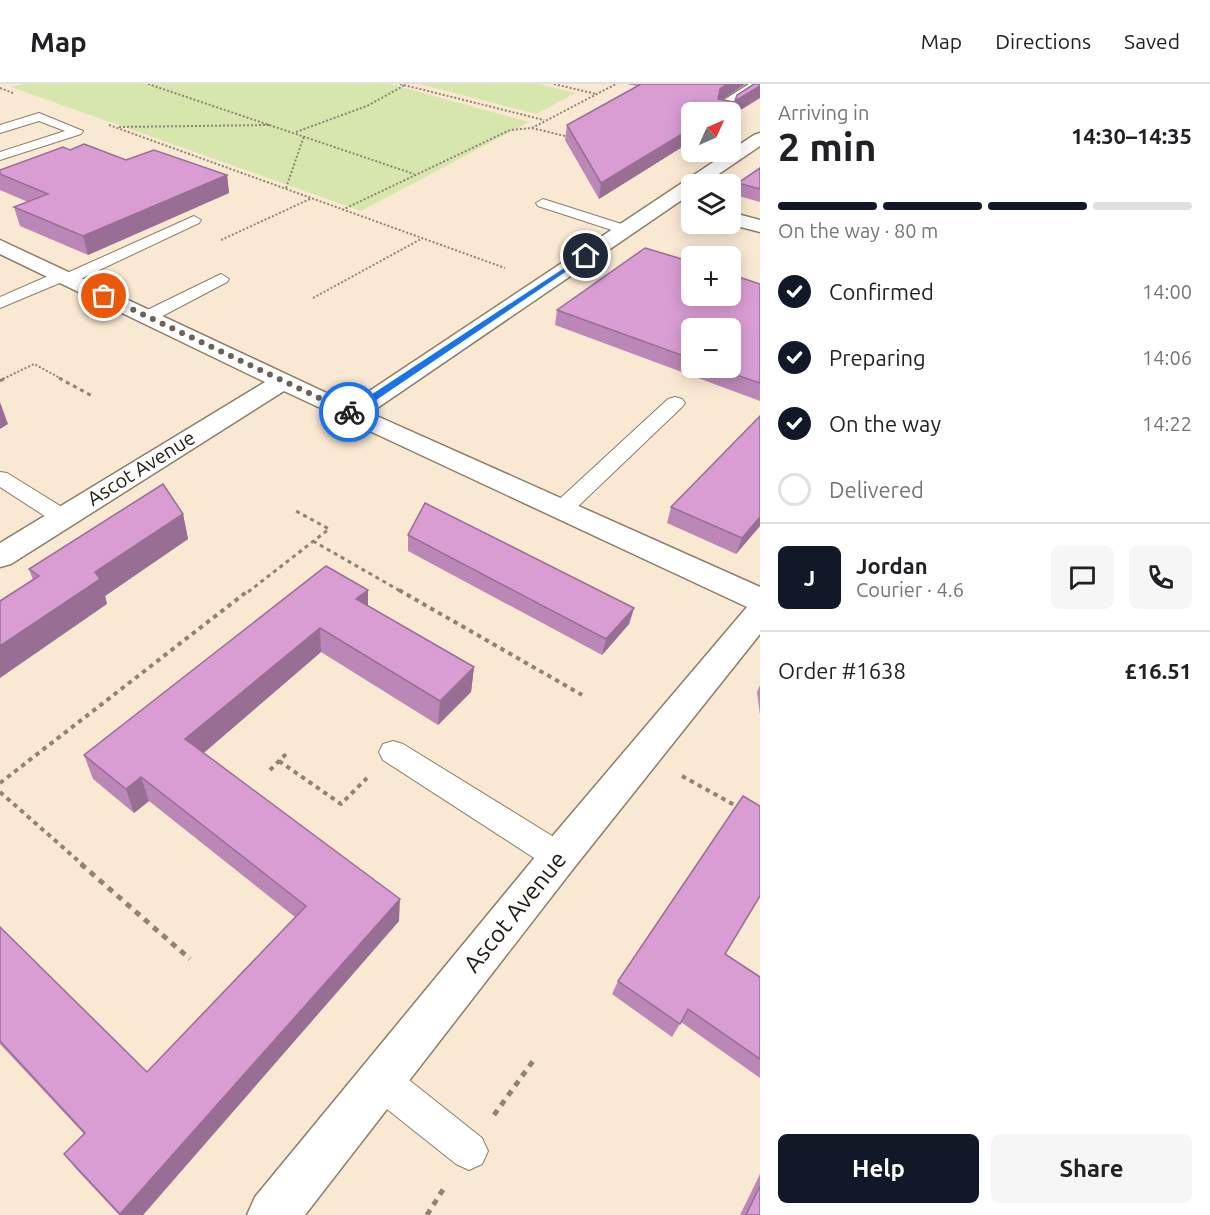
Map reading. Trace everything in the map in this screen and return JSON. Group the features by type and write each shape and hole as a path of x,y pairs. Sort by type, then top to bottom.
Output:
{"street":[{"path":"730,102 759,84"},
{"path":"708,174 760,138"},
{"path":"351,414 681,192"},
{"path":"669,200 681,204"},
{"path":"741,221 760,226"},
{"path":"0,246 351,414 760,600"},
{"name":"Ascot Avenue","path":"0,557 283,381"},
{"name":"Ascot Avenue","path":"273,1215 559,857 760,612"}],"lane":[{"path":"0,129 39,117 76,131"},
{"path":"0,156 76,131"},
{"path":"543,203 626,230"},
{"path":"0,303 65,278 194,220"},
{"path":"147,316 221,279"},
{"path":"561,510 675,403"},
{"path":"0,478 62,517"},
{"path":"393,752 559,857"},
{"path":"381,1081 469,1150"}],"path":[{"path":"148,84 296,132 414,174"},
{"path":"400,84 544,120"},
{"path":"554,84 596,94"},
{"path":"532,128 616,84"},
{"path":"296,132 367,106 406,85"},
{"path":"0,88 19,94"},
{"path":"104,123 547,283"},
{"path":"76,131 114,127 274,125"},
{"path":"342,210 510,130 532,128 576,139"},
{"path":"286,189 304,136"},
{"path":"313,298 422,239"},
{"path":"0,381 34,364 94,397"},
{"path":"0,783 329,529 296,511"},
{"path":"313,541 582,695"},
{"path":"270,770 288,752"},
{"path":"279,761 341,804 393,752"},
{"path":"645,755 741,808"},
{"path":"0,792 190,959"}],"green space":[{"path":"23,84 390,84 529,122 361,211 11,87"},
{"path":"419,84 539,84 576,93 536,114"}],"building":[{"path":"641,84 727,84 720,89 718,99 734,102 681,102 681,135 601,183 567,125"},
{"path":"754,84 760,84 760,86 735,101 737,95"},
{"path":"84,144 126,160 154,150 227,175 83,236 14,207 48,194 0,174 0,170 63,147 70,150"},
{"path":"760,168 760,189 741,184 741,181"},
{"path":"645,248 681,259 681,306 741,306 741,278 760,284 760,383 741,377 741,318 681,318 681,355 557,310"},
{"path":"760,416 760,517 742,538 671,507"},
{"path":"163,484 183,514 95,572 100,579 0,646 0,601 39,576 29,569"},
{"path":"425,503 634,608 606,639 408,535"},
{"path":"326,566 368,590 356,599 474,667 440,701 320,628 185,739 400,899 120,1214 64,1154 85,1133 0,1041 0,927 147,1072 306,906 141,777 126,789 84,755"},
{"path":"743,796 760,806 760,896 725,954 760,977 760,1059 688,1009 680,1024 618,981"},
{"path":"760,1186 760,1215 746,1215"}],"way so far":[{"path":"104,296 349,412"}],"route":[{"path":"349,412 351,414 586,256"}]}
